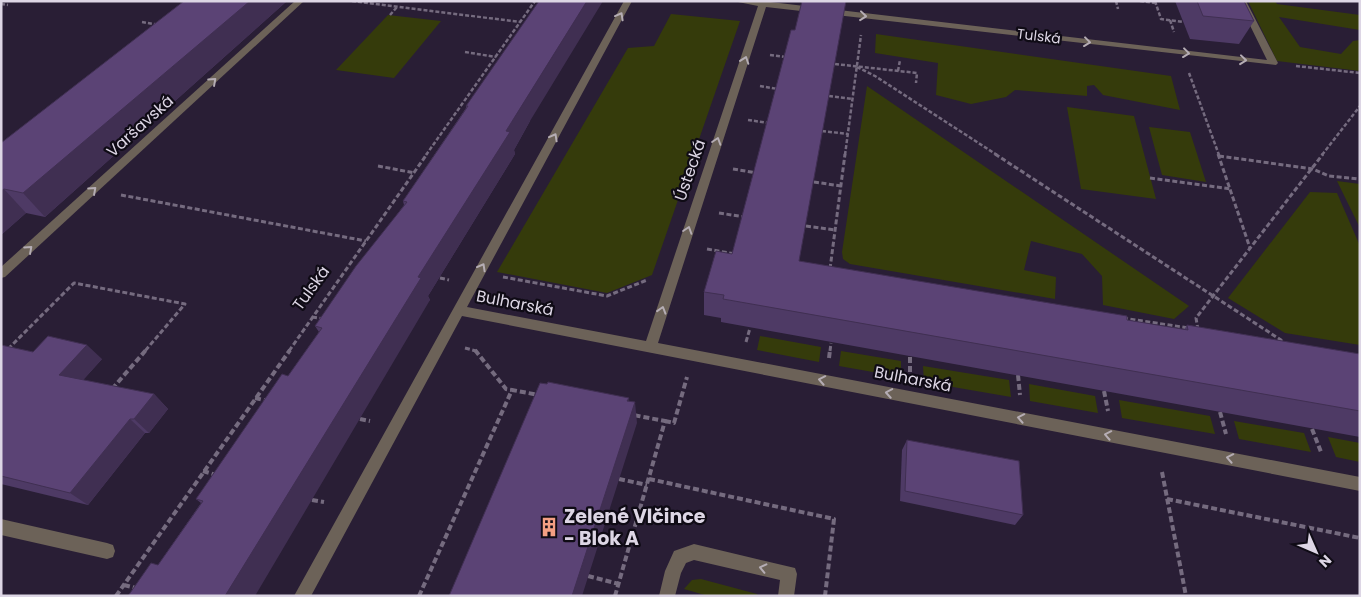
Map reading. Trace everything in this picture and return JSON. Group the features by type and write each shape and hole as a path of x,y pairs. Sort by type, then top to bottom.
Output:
{"street":[{"name":"Varšavská","path":"1,274 300,1"},
{"path":"302,596 628,1"},
{"name":"Tulská","path":"737,1 1273,63"},
{"path":"1242,1 1273,63"},
{"name":"Ústecká","path":"650,347 673,272 763,4"},
{"name":"Bulharská","path":"459,310 1360,484"},
{"path":"1,527 107,551"},
{"path":"667,596 673,571 680,557 694,552 790,574 786,596"}],"path":[{"path":"352,1 520,22"},
{"path":"388,6 393,1"},
{"name":"Tulská","path":"116,596 535,1"},
{"path":"1116,1 1118,9"},
{"path":"1140,1 1155,2 1161,20 1183,22"},
{"path":"1,4 8,5"},
{"path":"390,15 398,7"},
{"path":"528,12 534,13"},
{"path":"830,270 864,16"},
{"path":"1170,20 1251,249"},
{"path":"142,22 164,25"},
{"path":"508,39 516,40"},
{"path":"465,52 496,57"},
{"path":"898,71 900,60"},
{"path":"1273,63 1360,73"},
{"path":"835,64 917,73 916,83"},
{"path":"857,66 1281,340 1286,352"},
{"path":"482,77 490,78"},
{"path":"829,96 852,99"},
{"path":"1201,338 1196,318 1360,106"},
{"path":"458,112 466,113"},
{"path":"822,130 848,134"},
{"path":"1219,156 1312,169 1329,176 1360,179"},
{"path":"424,158 433,159"},
{"path":"378,166 415,172"},
{"path":"1150,178 1231,189"},
{"path":"814,182 841,186"},
{"path":"120,195 366,241"},
{"path":"394,201 404,202"},
{"path":"806,226 835,230"},
{"path":"683,244 739,254"},
{"path":"352,261 360,263"},
{"path":"821,268 836,271"},
{"path":"480,272 607,296 662,274 673,272"},
{"path":"1,356 74,283 185,304 106,396"},
{"path":"334,288 343,290"},
{"path":"312,317 329,320"},
{"path":"1122,317 1208,331"},
{"path":"1274,342 1293,345"},
{"path":"441,344 475,349 506,389 548,397"},
{"path":"628,414 674,423 694,355"},
{"path":"419,596 512,390"},
{"path":"255,398 273,402"},
{"path":"615,596 665,421"},
{"path":"1156,444 1186,596"},
{"path":"203,472 222,476"},
{"path":"619,479 647,485"},
{"path":"648,479 834,519 826,596"},
{"path":"1167,499 1360,538"},
{"path":"588,576 618,584"},
{"path":"124,585 140,589"}],"green space":[{"path":"1248,1 1275,1 1277,4 1360,15 1360,30 1279,17 1300,47 1341,54 1353,41 1360,40 1360,71 1277,61"},
{"path":"671,14 740,21 652,275 607,293 497,272 628,48 654,46"},
{"path":"388,15 441,21 394,78 336,70"},
{"path":"876,34 1171,76 1180,110 1103,95 1094,85 1087,86 1087,96 1015,90 1006,97 971,104 936,95 938,63 875,53"},
{"path":"867,86 1189,306 1174,319 1103,305 1102,276 1082,254 1031,241 1024,270 1056,277 1055,299 850,264 843,259 842,252"},
{"path":"1067,107 1134,116 1156,199 1081,189"},
{"path":"1149,127 1190,132 1206,182 1162,175"},
{"path":"1337,181 1360,184 1360,228"},
{"path":"1310,192 1337,193 1360,246 1360,345 1285,333 1228,298"},
{"path":"760,336 821,347 819,362 757,350"},
{"path":"841,351 901,361 901,377 839,366"},
{"path":"923,366 1009,380 1011,397 924,382"},
{"path":"1029,384 1095,396 1098,413 1030,401"},
{"path":"1119,400 1210,416 1215,434 1122,418"},
{"path":"1234,421 1304,433 1311,452 1239,439"},
{"path":"1328,437 1360,443 1360,462 1336,457"},
{"path":"701,579 757,594 758,596 708,596 684,589 692,580"}],"building":[{"path":"184,1 250,1 23,193 4,189 1,191 1,143"},
{"path":"539,1 587,1 506,131 510,132 418,277 421,278 225,596 128,596 151,563 158,565 203,501 196,499 282,374 288,376 322,328 315,326 356,266 407,202 403,201"},
{"path":"802,1 846,1 799,261 1127,316 1127,320 1188,330 1187,325 1360,354 1360,411 723,299 724,295 704,292 716,251 732,254 791,30 795,30"},
{"path":"1197,1 1244,1 1254,21 1203,16"},
{"path":"48,336 87,345 59,375 154,394 134,419 130,419 70,493 1,476 1,345 33,352"},
{"name":"Zelené Vlčince - Blok A","path":"548,382 629,398 627,401 635,402 572,596 449,596 540,383 547,384"},
{"path":"907,440 1019,461 1023,515 905,491"}],"place":[{"name":"Zelené Vlčince - Blok A","path":"549,527"}]}
